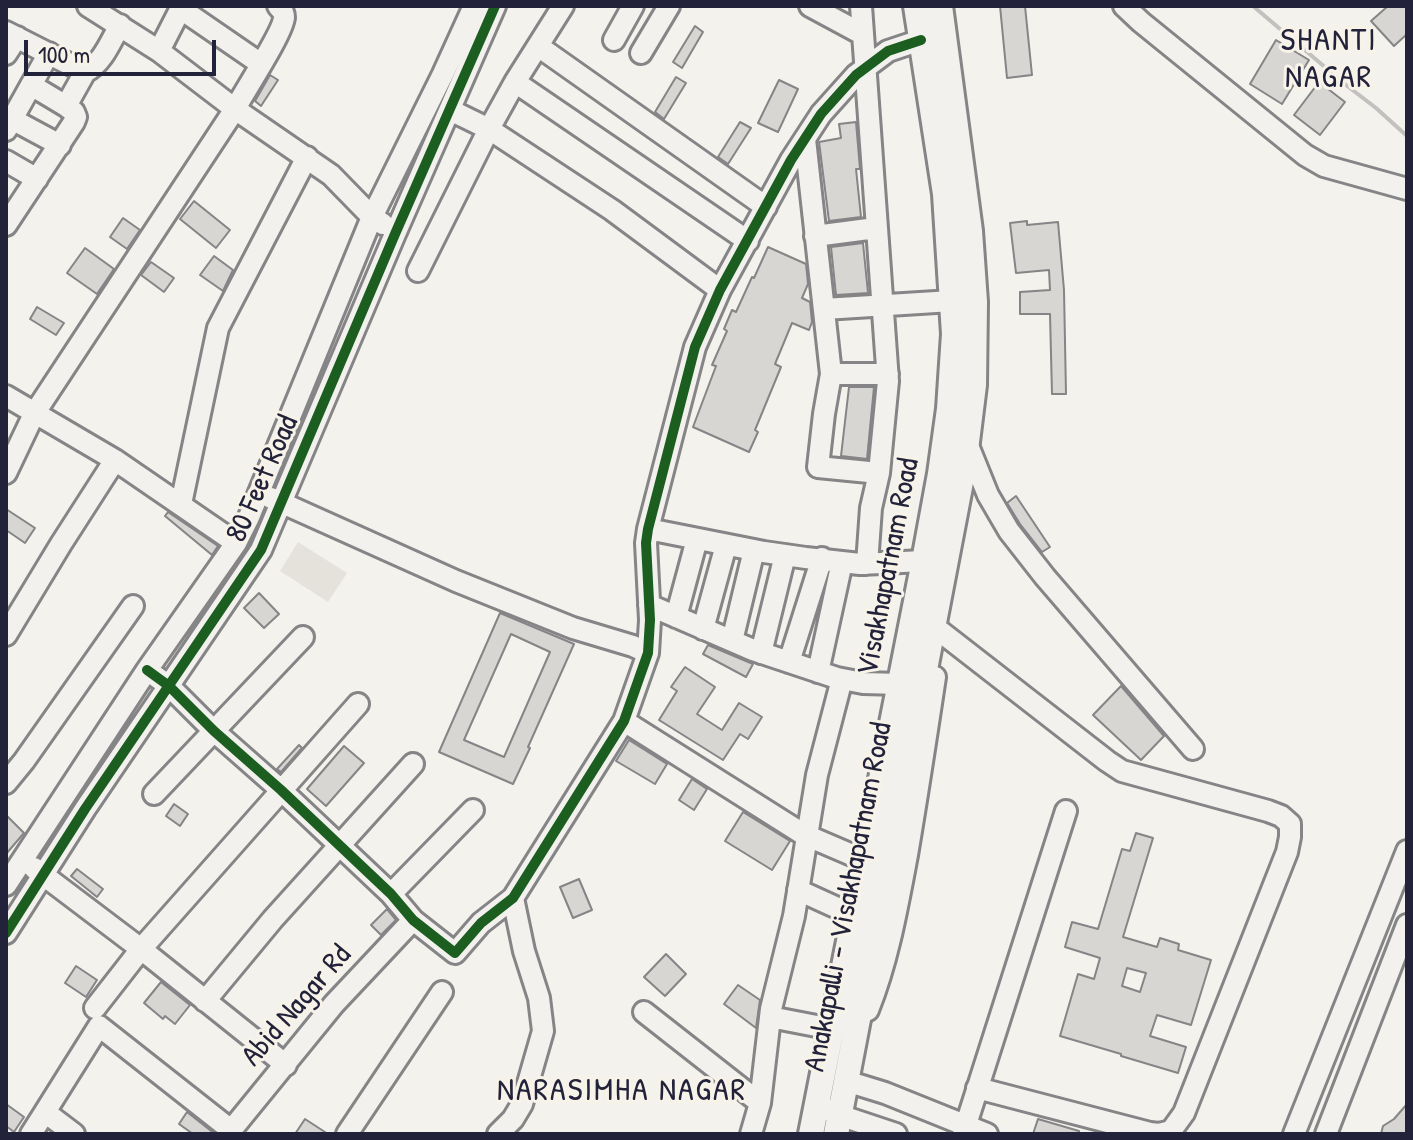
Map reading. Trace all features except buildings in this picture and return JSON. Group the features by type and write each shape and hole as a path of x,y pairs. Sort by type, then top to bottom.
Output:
{"main road":[{"name":"Visakhapatnam Road","path":"811,1134 924,561 949,409 954,334 945,194 916,6"},
{"name":"Anakapalli - Visakhapatnam Road","path":"838,1125 951,534 974,385 975,302 970,231 940,6"}],"street":[{"path":"88,6 159,51 235,109 307,157 395,234"},
{"path":"6,473 34,414 235,109 284,20 283,11 278,6"},
{"name":"80 Feet Road","path":"7,880 236,543 260,493 372,217 474,6"},
{"name":"80 Feet Road","path":"6,933 85,809 261,550 495,6"},
{"path":"418,271 489,129 563,6"},
{"path":"614,40 633,6"},
{"path":"641,53 669,6"},
{"path":"810,6 862,34"},
{"path":"861,6 888,374 867,564"},
{"path":"1124,6 1305,155 1324,166 1407,189"},
{"path":"159,51 182,7 261,64"},
{"path":"66,106 85,72 99,61 120,25"},
{"path":"147,670 169,686 281,790 391,894 413,920 455,953 481,923 513,898 624,721 648,653 648,529 695,347 720,290 791,160 821,114 856,75 888,51 921,40"},
{"path":"10,41 49,53 85,72"},
{"path":"538,46 766,207"},
{"path":"49,53 8,122 60,145"},
{"path":"515,82 748,241"},
{"path":"6,225 76,117 66,106 31,85"},
{"path":"450,110 489,129 612,210 720,290"},
{"path":"805,139 831,374 818,467 879,473"},
{"path":"181,504 218,328 307,157"},
{"path":"6,161 37,179"},
{"path":"815,236 876,228"},
{"path":"824,309 952,301"},
{"path":"831,374 888,374"},
{"path":"6,396 115,460 236,543"},
{"path":"967,443 988,495 1009,531 1193,749"},
{"path":"6,635 115,460"},
{"path":"260,493 456,581 573,628 648,653"},
{"path":"648,529 785,555 867,564 924,561"},
{"path":"852,1050 877,984 894,926 918,794 941,632 951,534"},
{"path":"676,617 697,539"},
{"path":"703,629 726,545"},
{"path":"732,641 754,550"},
{"path":"761,653 785,555"},
{"path":"789,662 832,560"},
{"path":"818,672 832,560"},
{"path":"649,605 761,653 818,672 863,683 900,684"},
{"path":"6,783 133,606"},
{"path":"941,632 1122,771 1268,811 1290,824 1287,852 1184,1113 1171,1131 1150,1133 977,1088"},
{"path":"154,794 303,637"},
{"path":"751,1134 760,1103 770,1017 798,890 817,775 842,679"},
{"path":"95,1008 141,949 358,704"},
{"path":"624,721 808,837 866,861"},
{"path":"205,1001 273,919 413,764"},
{"path":"391,894 473,810"},
{"path":"964,1130 1066,811"},
{"path":"1294,1134 1407,851"},
{"path":"22,860 141,949 286,1065"},
{"path":"798,890 855,916"},
{"path":"498,1134 522,1104 543,1031 539,998 524,951 513,898"},
{"name":"Abid Nagar Rd","path":"230,1132 334,1004 413,920"},
{"path":"1326,1134 1407,925"},
{"path":"347,1134 442,992"},
{"path":"644,1012 760,1103"},
{"path":"770,1017 832,1029"},
{"path":"31,1134 99,1026 230,1132"},
{"path":"846,1081 885,1093 964,1130 987,1134"},
{"path":"816,1103 838,1125 887,1130 885,1093"},
{"path":"45,1112 74,1134"}],"shaded area":[{"path":"298,542 347,573 328,602 280,571"}],"waterway":[{"path":"1253,6 1407,136"}],"cycle path":[{"path":"6,933 85,809 261,550 495,6"},
{"path":"147,670 169,686 281,790 391,894 413,920 455,953 481,923 513,898 624,721 648,653 648,529 695,347 720,290 791,160 821,114 856,75 888,51 921,40"}],"district":[{"name":"SHANTI NAGAR","path":"1329,60"},
{"name":"NARASIMHA NAGAR","path":"622,1091"}]}
